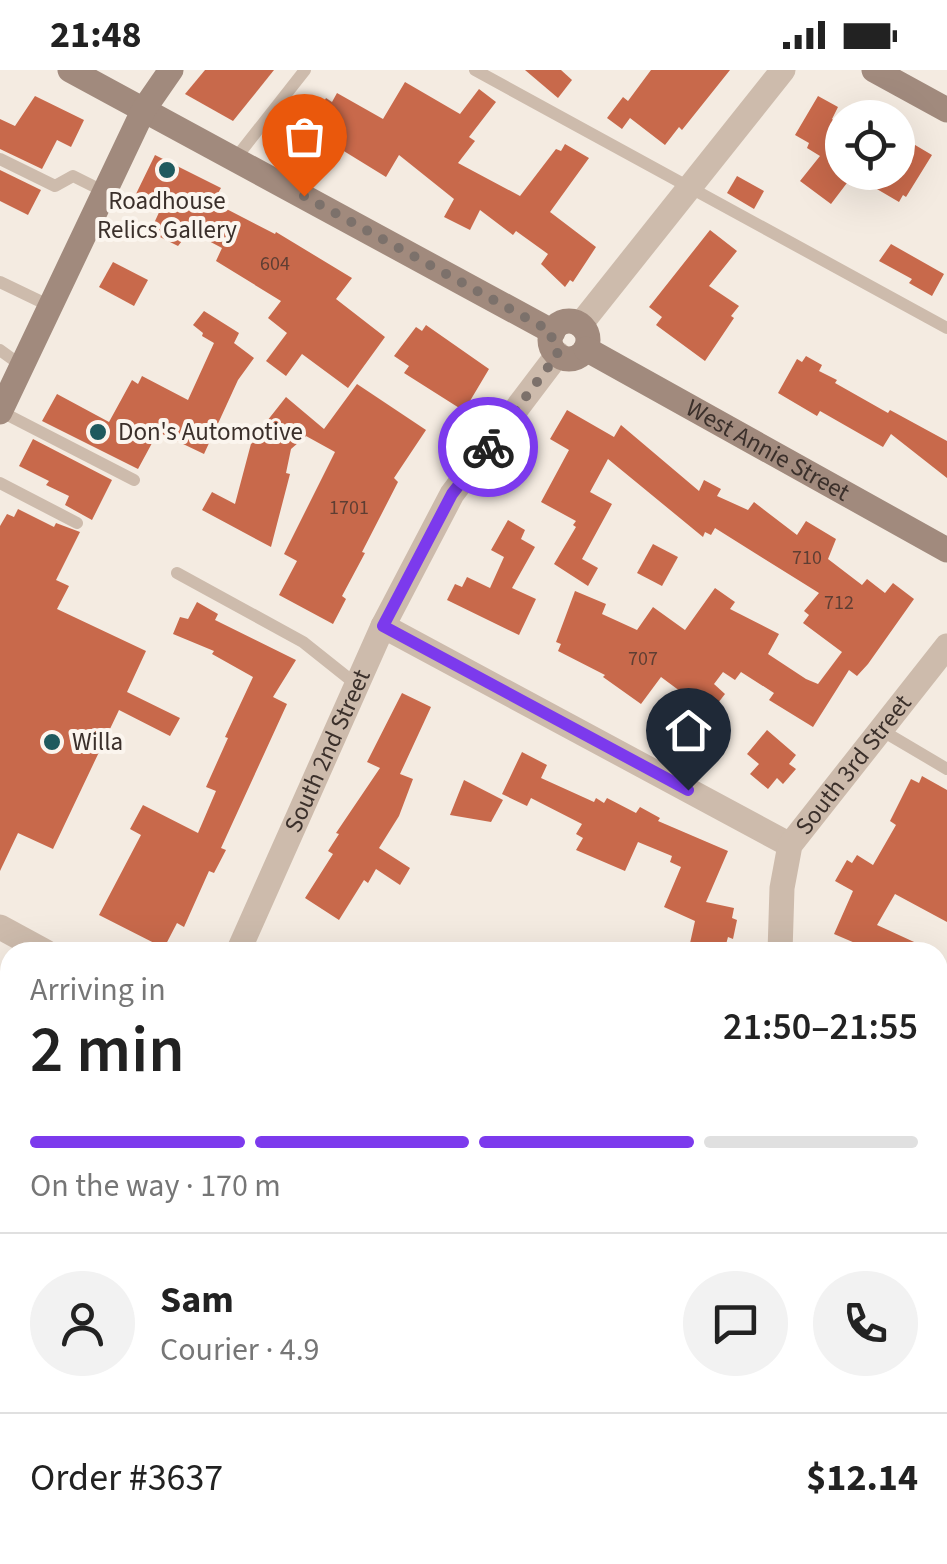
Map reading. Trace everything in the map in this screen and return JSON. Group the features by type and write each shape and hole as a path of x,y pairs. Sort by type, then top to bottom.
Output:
{"street":[{"path":"70,70 235,159 555,343 570,358 691,188 783,70"},
{"path":"0,412 11,378 50,306 144,109 170,70"},
{"path":"874,70 947,110"},
{"name":"West Annie Street","path":"583,337 947,550"},
{"name":"South 2nd Street","path":"242,942 383,626 452,494 555,343"},
{"path":"383,626 790,845"},
{"name":"South 3rd Street","path":"780,942 783,876 790,845 947,646"},
{"path":"0,928 27,942"}],"lane":[{"path":"235,159 305,70"},
{"path":"475,70 947,328"},
{"path":"0,158 55,186 73,176 105,192"},
{"path":"0,282 50,306"},
{"path":"0,350 11,378"},
{"path":"0,412 134,480"},
{"path":"0,483 77,524"},
{"path":"177,573 303,642 357,685"},
{"path":"881,730 947,769"}],"building":[{"path":"205,70 274,70 233,121 185,94"},
{"path":"525,70 561,70 572,80 558,98"},
{"path":"651,70 730,70 682,130 679,127 665,145 630,118 622,129 607,118 623,97 628,101"},
{"path":"405,82 460,114 479,89 496,102 469,137 475,141 458,163 520,196 556,149 561,151 565,144 589,158 550,212 596,247 573,282 570,280 565,287 541,264 548,254 516,231 513,235 480,210 470,230 444,217 454,199 399,155 386,177 334,145 328,156 303,142 326,98 332,102 337,93 383,119"},
{"path":"35,96 84,120 71,147 57,140 42,169 0,149 0,119 15,126"},
{"path":"818,96 825,100 825,190 842,190 831,204 800,181 820,156 795,135"},
{"path":"915,145 932,155 915,182"},
{"path":"155,155 221,188 213,202 276,232 352,278 336,299 385,337 348,388 302,354 286,376 266,361 287,333 268,318 281,301 216,261 222,248 190,231 178,246 150,232 161,208 135,196"},
{"path":"0,170 41,190 28,215 0,201"},
{"path":"737,176 764,191 754,209 727,193"},
{"path":"879,190 910,190 899,202"},
{"path":"710,230 737,251 709,286 739,306 705,361 656,325 662,317 649,307"},
{"path":"891,244 944,274 932,296 909,283 912,279 879,261"},
{"path":"113,262 148,280 134,306 99,287"},
{"path":"204,311 239,333 234,343 254,358 238,380 204,454 158,432 138,469 42,421 57,394 109,422 132,380 138,384 142,376 188,400 214,343 193,325"},
{"path":"426,325 489,369 464,411 404,373 409,366 394,356 416,327 422,331"},
{"path":"806,356 822,365 819,371 837,380 835,383 947,441 947,478 891,434 883,447 820,411 817,416 778,393 797,359 802,362"},
{"path":"357,384 426,430 394,478 398,482 362,552 365,553 342,596 346,599 333,624 279,595 297,561 284,554 335,452 306,436 291,449 286,473 290,474 271,547 202,510 212,492 235,504 252,440 286,397 324,429"},
{"path":"567,410 614,437 621,425 699,491 704,480 721,489 717,496 748,510 754,502 797,535 806,521 836,539 828,559 862,585 867,579 885,593 893,583 914,599 868,664 857,676 849,670 813,727 769,700 774,693 741,672 735,680 723,672 714,684 725,694 683,748 666,735 692,700 661,677 641,704 605,675 558,651 561,644 556,642 575,591 606,604 602,614 637,630 653,607 685,630 715,588 735,602 730,609 779,634 768,654 806,679 818,684 842,652 803,623 809,615 804,611 819,593 715,528 711,535 705,532 703,537 608,459 590,492 612,504 582,559 598,568 588,586 554,564 576,527 576,521 541,502 569,450 550,439"},
{"path":"33,439 112,480 92,520 65,505 69,496 46,485 49,481 19,466"},
{"name":"Willa","path":"18,509 54,527 56,523 80,532 56,580 69,586 57,609 146,651 127,692 180,718 170,736 119,710 53,849 18,833 0,871 0,526 7,514 14,517"},
{"path":"508,520 525,530 521,539 535,547 512,588 536,599 519,635 447,600 455,584 462,587 467,577 490,588 504,557 491,550"},
{"path":"653,544 678,557 662,586 637,573"},
{"path":"197,602 218,614 215,620 296,660 273,697 287,704 221,848 226,850 214,873 209,871 184,927 177,923 167,942 152,942 99,915 141,835 130,829 143,805 198,833 216,791 206,787 253,677 212,654 214,651 173,634 180,617 188,619"},
{"path":"402,693 431,707 400,774 413,779 399,816 379,848 410,868 400,885 376,869 368,883 364,880 339,920 305,898 333,854 328,851 339,834 336,833 380,768 367,762"},
{"path":"767,730 796,755 789,764 796,769 783,784 777,778 768,789 750,774 759,764 747,754"},
{"path":"522,752 547,765 541,778 594,802 596,798 604,803 607,798 636,813 640,807 660,818 658,821 728,851 706,902 734,908 732,918 737,920 733,939 690,942 695,921 664,907 681,867 670,862 672,856 638,842 625,871 576,850 583,838 576,834 582,824 531,798 527,806 502,794"},
{"path":"922,776 947,790 947,922 895,894 877,925 914,942 853,942 834,934 853,891 835,881 847,860 852,863 857,855 873,865 896,825 890,821 911,779 919,783"},
{"path":"464,780 503,800 491,822 450,815"}],"way so far":[{"path":"304,196 552,332 551,344 558,354 488,447"}],"place":[{"name":"Roadhouse Relics Gallery","path":"167,170"},
{"name":"Don's Automotive","path":"98,432"},
{"name":"Willa","path":"52,742"}],"route":[{"path":"488,447 452,494 383,626 688,790"}]}
